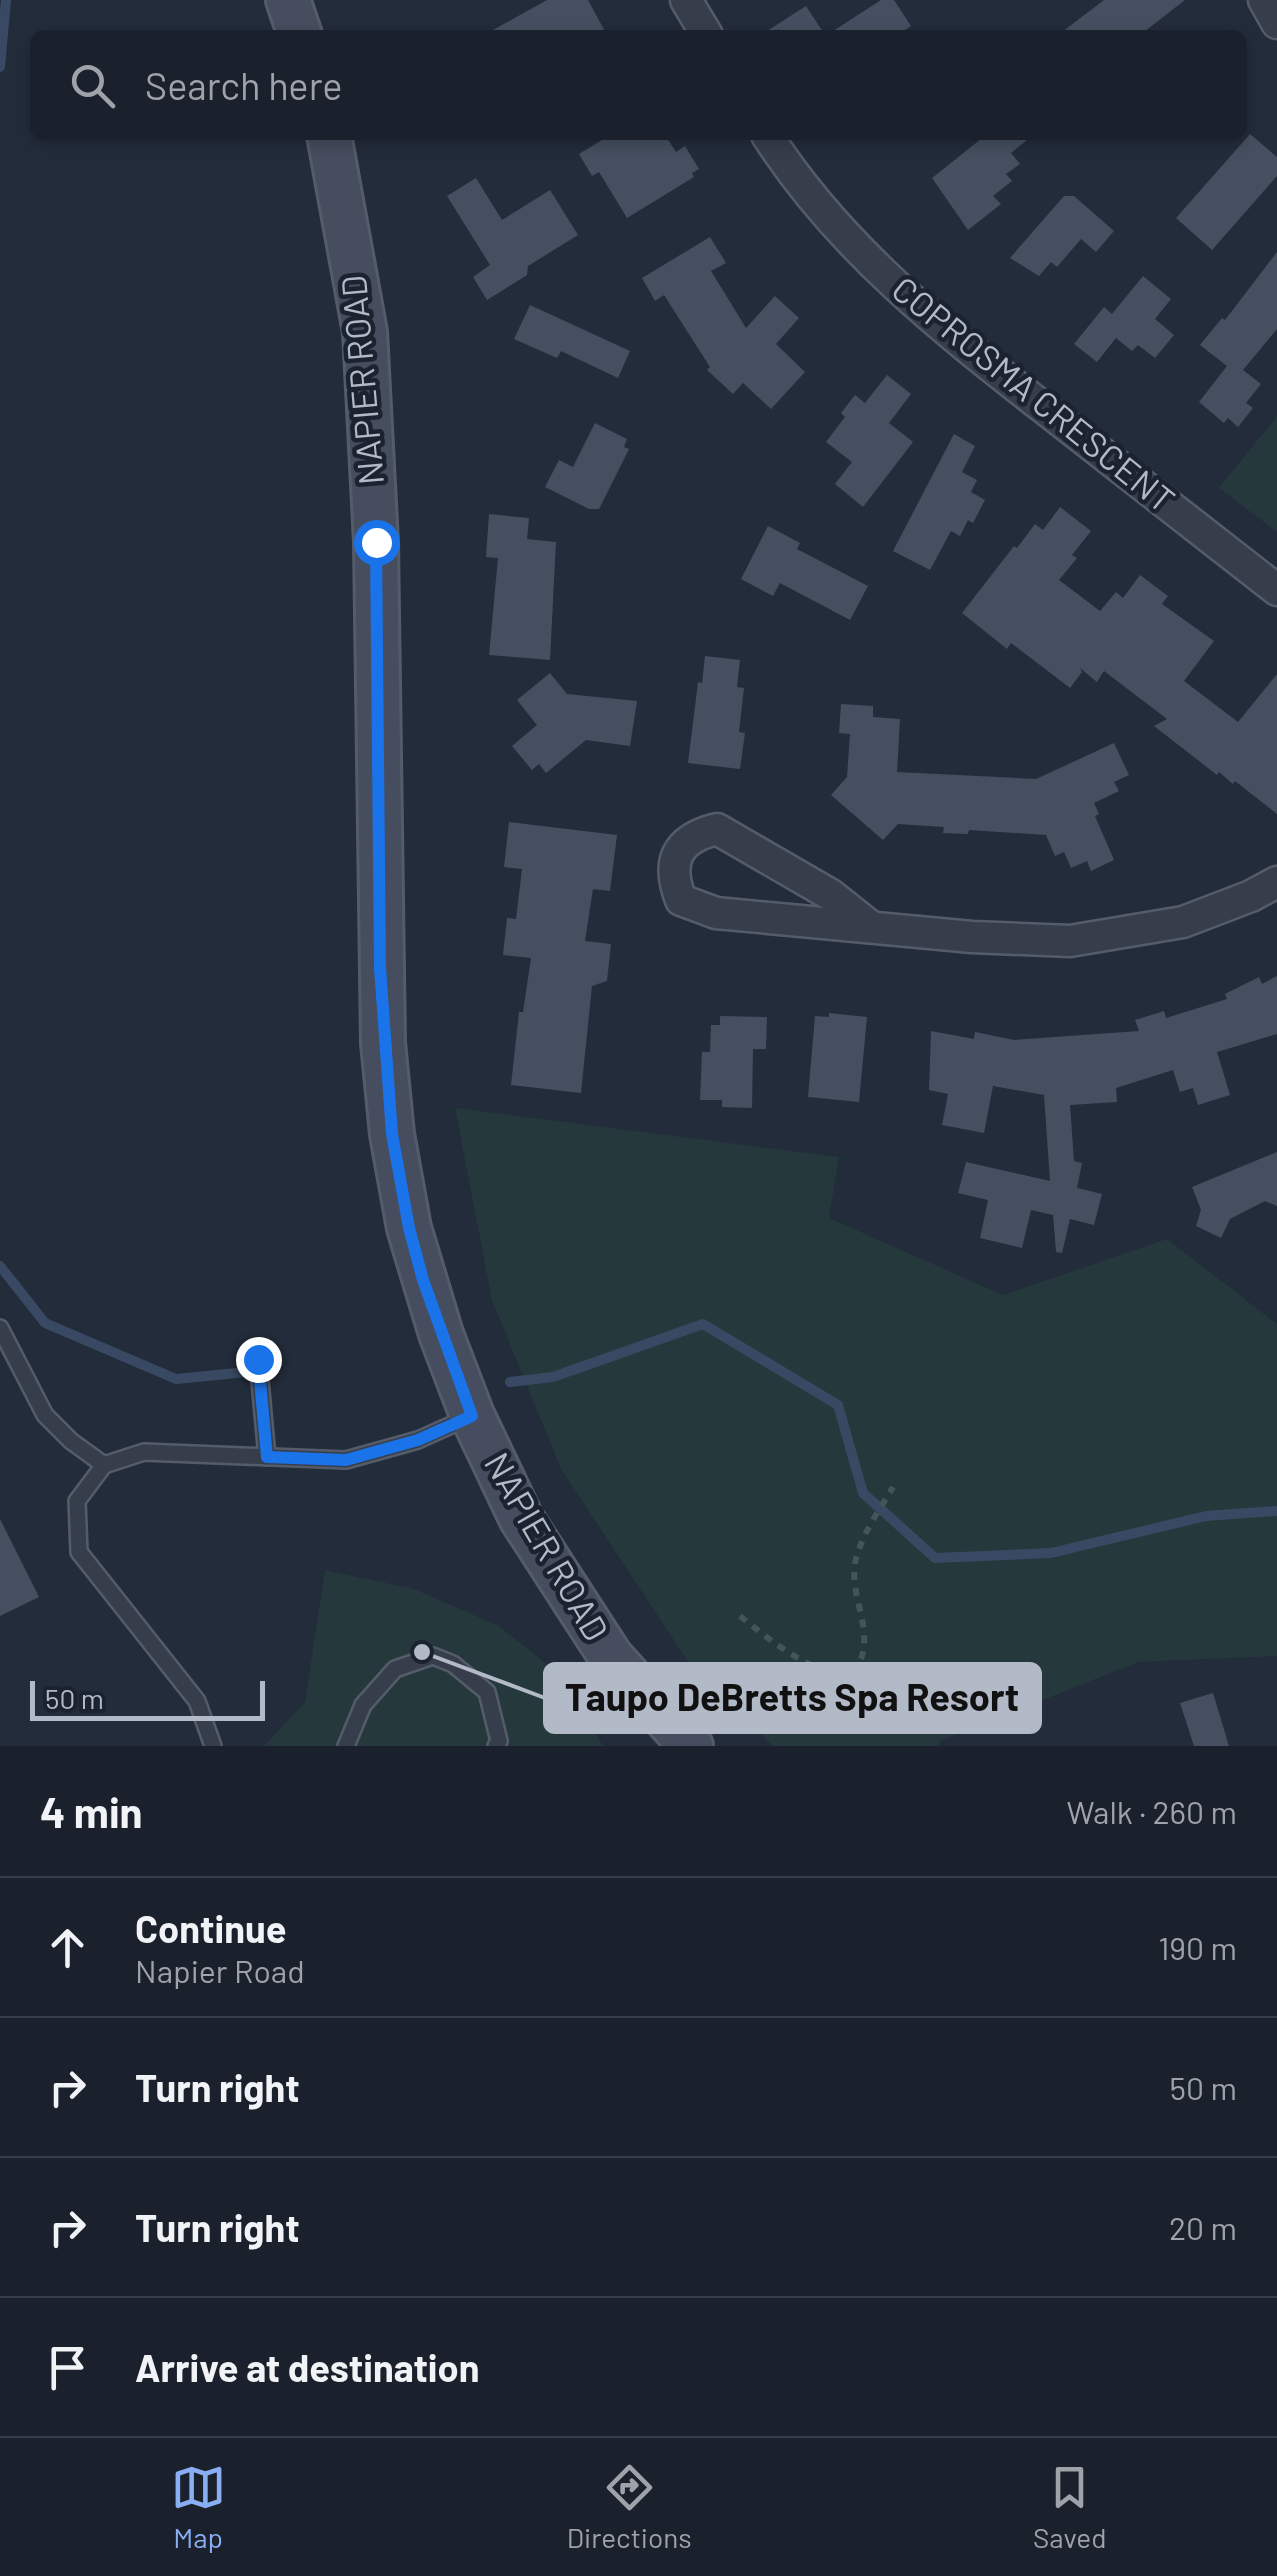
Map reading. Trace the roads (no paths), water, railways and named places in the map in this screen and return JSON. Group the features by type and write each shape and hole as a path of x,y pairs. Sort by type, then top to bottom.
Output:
{"main road":[{"path":"288,0 298,30"},
{"name":"NAPIER ROAD","path":"329,140 366,332 376,542 380,968 392,1134 409,1228 423,1280 472,1416 521,1518 610,1657 691,1746"}],"street":[{"path":"686,0 704,30"},
{"path":"1264,0 1277,23"},
{"name":"COPROSMA CRESCENT","path":"772,140 808,191 852,241 933,322 1277,590"},
{"path":"870,926 830,895 717,829 699,834 683,848 673,865 673,879 681,900 716,913 972,936 1070,941 1183,922 1252,896 1277,882"}],"lane":[{"path":"0,1328 45,1415 71,1441 104,1465"},
{"path":"258,1359 267,1457"},
{"path":"213,1746 197,1701 79,1552 77,1502 104,1465 144,1452 346,1460 418,1440 472,1416"},
{"path":"346,1746 363,1705 395,1669 434,1656 453,1664 487,1692 499,1741 496,1746"}],"waterway":[{"path":"0,67 6,0"},
{"path":"0,1266 45,1323 176,1379 247,1372"},
{"path":"510,1382 553,1377 703,1324 838,1405 863,1493 935,1558 1051,1553 1206,1516 1277,1511"}],"place":[{"name":"Taupo DeBretts Spa Resort","path":"422,1652"}]}
